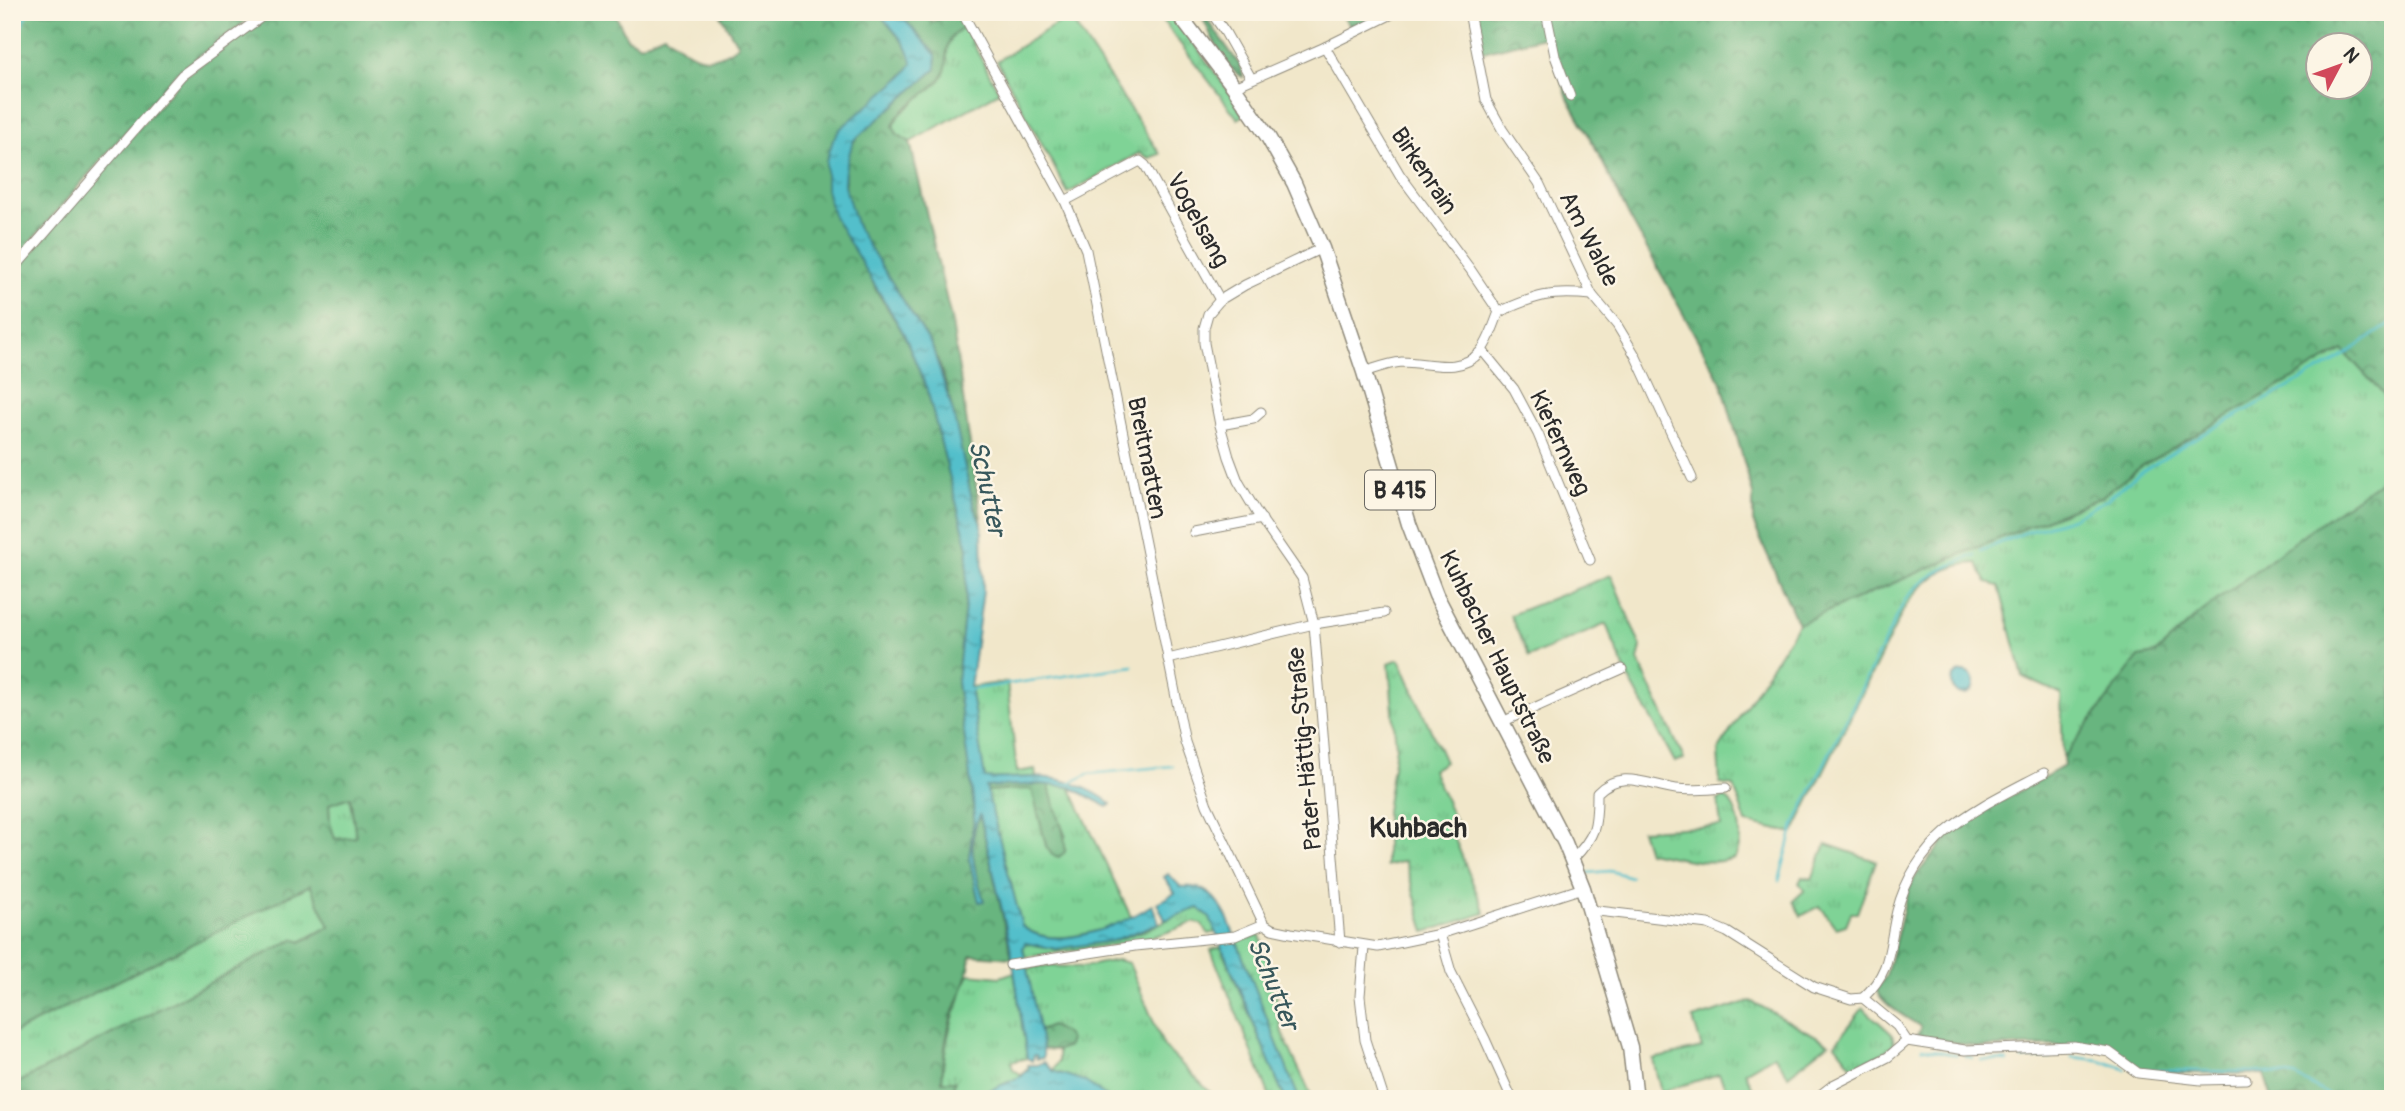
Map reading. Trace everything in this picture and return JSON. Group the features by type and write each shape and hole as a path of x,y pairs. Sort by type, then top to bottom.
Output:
{"main road":[{"name":"B 415","path":"1177,12 1234,87"},
{"name":"Kuhbacher Hauptstraße","path":"1234,87 1262,126 1283,163 1322,248 1364,372 1409,524 1436,595 1572,860 1590,910 1630,1047 1636,1099"}],"street":[{"path":"12,271 181,75 268,12"},
{"name":"Breitmatten","path":"962,12 1065,201 1086,250 1185,742 1207,805 1264,924"},
{"path":"1211,12 1251,78"},
{"path":"1234,87 1396,12"},
{"name":"Am Walde","path":"1469,12 1486,100 1502,129 1539,183 1592,295 1617,325 1635,355 1692,478"},
{"path":"1546,12 1555,56 1570,96"},
{"name":"Birkenrain","path":"1325,47 1400,175 1499,312"},
{"name":"Vogelsang","path":"1065,201 1140,161 1145,164 1220,300"},
{"path":"1168,659 1314,624 1302,578 1238,481 1220,425 1204,328 1208,314 1220,300 1244,285 1322,248"},
{"path":"1364,372 1390,363 1404,362 1438,367 1468,361 1482,350 1499,312 1533,296 1560,292 1592,295"},
{"name":"Kiefernweg","path":"1482,350 1514,389 1538,434 1590,561"},
{"path":"1220,425 1253,419 1261,412"},
{"path":"1195,532 1262,519"},
{"name":"Pater-Hättig-Straße","path":"1340,942 1314,624 1384,613"},
{"path":"1502,722 1622,669"},
{"path":"1863,998 1882,975 1892,948 1897,913 1915,867 1962,817 2044,773"},
{"path":"1572,860 1588,844 1597,821 1597,793 1607,783 1622,779 1685,790 1726,788"},
{"path":"1010,965 1136,946 1235,936 1264,924 1281,931 1364,947 1378,947 1440,934 1583,888"},
{"path":"1590,910 1708,924 1727,932 1814,987 1839,996 1863,998 1897,1027 1907,1041 1965,1050 2074,1046 2109,1052 2138,1073 2201,1080 2246,1079"},
{"path":"1440,934 1451,972 1512,1099"},
{"path":"1364,947 1360,996 1364,1040 1384,1099"},
{"path":"1815,1099 1833,1085 1888,1057 1907,1041"}],"green space":[{"path":"12,12 257,13 176,73 12,263"},
{"path":"276,12 614,12 627,38 640,45 664,34 691,53 708,58 727,53 738,45 721,16 727,12 878,12 899,37 913,64 826,162 876,290 904,334 927,389 968,548 957,682 973,799 974,818 969,858 981,897 974,866 973,845 973,835 980,815 1012,958 971,955 966,980 947,1034 942,1081 955,1081 950,1099 119,1099 110,1092 98,1099 12,1099 12,1086 294,939 301,942 330,926 310,885 12,1034 12,276 182,78","holes":["350,797 356,837 335,839 330,823 329,804"]},
{"path":"898,12 926,12 931,22 955,12 964,27 955,34 947,47 946,66 940,80 902,112 893,126 897,134 910,142 952,323 982,525 973,504 941,368 919,325 869,249 855,222 846,195 845,169 855,140 936,69 936,55"},
{"path":"1156,12 1171,12 1234,99 1243,116 1238,119"},
{"path":"1199,12 1202,12 1241,67 1243,77 1223,58"},
{"path":"1339,12 1382,12 1353,29"},
{"path":"1474,12 2393,12 2393,405 2343,350 2143,465 2101,497 1798,624 1753,522 1753,494 1722,384 1629,216 1568,98 1547,36 1483,52"},
{"path":"1069,16 1160,154 1149,158 1139,153 1068,193 997,61"},
{"path":"964,27 999,92 910,142 897,134 893,126 940,72 946,63 950,39"},
{"path":"2343,350 2393,405 2393,473 2240,582 2168,642 2102,708 2063,758 2061,694 2023,677 1999,586 1987,583 1977,563 1966,564 1945,571 1927,582 1905,607 1793,833 1746,823 1734,786 1720,784 1718,751 1798,624 2101,497 2143,465"},
{"path":"2393,473 2393,1099 2272,1098 2264,1074 2184,1073 2139,1069 2120,1057 2119,1051 2094,1045 1978,1047 1917,1035 1921,1027 1890,1006 1876,990 1886,976 1909,889 1917,874 1956,827 2064,766 2063,758 2139,657 2155,654 2199,614 2308,531"},
{"path":"1611,575 1641,647 1638,660 1684,759 1675,762 1626,673 1606,624 1529,657 1510,615"},
{"path":"1399,659 1445,762 1432,770 1456,823 1450,827 1485,913 1425,932 1405,861 1386,866 1386,811 1396,747 1389,663"},
{"path":"1007,682 1017,772 1035,769 1036,777 985,779 970,687"},
{"path":"1049,784 1070,787 1132,919 1077,936 1062,937 1047,937 1022,926 987,791 1032,788 1066,837 1051,802"},
{"path":"1049,784 1065,843 1065,852 1059,857 1052,855 1046,846 1032,789 987,791 986,787"},
{"path":"349,797 357,838 335,839 330,823 329,804"},
{"path":"1725,797 1738,818 1740,835 1735,858 1714,862 1648,852 1641,830 1721,826 1718,800"},
{"path":"1826,844 1876,861 1857,913 1851,913 1846,925 1836,928 1820,906 1801,916 1793,901 1805,890 1799,883 1802,877 1812,879"},
{"path":"310,885 330,926 301,942 294,939 12,1086 12,1034"},
{"path":"1198,908 1210,918 1218,932 1209,934 1201,924 1195,922 1134,942 1025,957 1025,943 1056,949 1112,941"},
{"path":"1260,935 1275,989 1282,1033 1311,1095 1305,1099 1299,1099 1236,941"},
{"path":"1221,947 1285,1099 1271,1099 1211,950"},
{"path":"1117,960 1129,963 1164,1047 1217,1099 950,1099 955,1081 942,1081 945,1052 954,1014 969,974 1000,977 1014,972 1027,1058 1011,1062 1013,1069 1022,1075 1029,1067 1044,1064 1053,1070 1058,1062 1058,1050 1068,1046 1051,1026 1039,1031 1027,969 1039,966 1083,967"},
{"path":"1751,1001 1829,1043 1788,1075 1774,1055 1745,1072 1758,1099 1731,1099 1719,1074 1661,1092 1653,1059 1702,1048 1693,1019"},
{"path":"1863,1008 1892,1034 1894,1043 1885,1052 1853,1067 1835,1044"},
{"path":"1051,1026 1065,1033 1070,1040 1068,1046 1058,1050 1043,1049 1039,1031"}],"water":[{"path":"878,12 898,12 936,55 936,69 853,141 844,184 857,227 932,346 953,412 974,509 982,525 983,591 970,687 985,778 1054,779 1085,788 1111,804 1108,807 1070,787 1039,784 986,787 1022,926 1036,934 1052,937 1088,934 1123,921 1152,905 1159,923 1112,941 1056,949 1025,943 1023,948 1043,1049 1043,1058 1037,1059 1034,1055 1032,1061 1027,1058 1011,949 980,815 975,826 972,848 975,871 984,901 979,902 969,858 974,818 973,799 957,682 968,548 927,389 904,334 833,215 826,189 826,162 833,140 840,129 903,76 912,64 904,43"},
{"path":"1963,672 1971,675 1974,683 1971,691 1963,694 1955,691 1952,683 1955,675"},
{"path":"1168,874 1181,887 1197,888 1209,893 1223,910 1299,1099 1285,1099 1210,918 1198,908 1165,920 1157,903 1175,893 1164,877"},
{"path":"1044,1062 1053,1071 1084,1081 1110,1099 988,1099 990,1090 1022,1076 1029,1068 1028,1065"}],"waterway":[{"path":"12,47 28,12"},
{"path":"1981,551 2024,533 2072,518 2106,500 2138,474 2187,443 2333,363 2393,322"},
{"path":"1779,881 1794,825 1905,600 1928,578 1975,555"},
{"path":"967,690 1133,666"},
{"path":"1070,783 1088,774 1173,766"},
{"path":"1587,873 1610,871 1631,877"},
{"path":"1922,1048 1957,1055"},
{"path":"1966,1056 1973,1058"},
{"path":"2072,1057 2099,1060 2125,1069"},
{"path":"2022,1059 2051,1058"},
{"path":"1981,1060 2008,1061"},
{"path":"2146,1070 2263,1072 2295,1076 2336,1099"}],"district":[{"name":"Kuhbach","path":"1418,828"}],"water label":[{"name":"Schutter","path":"987,488"},
{"name":"Schutter","path":"1273,984"}]}
